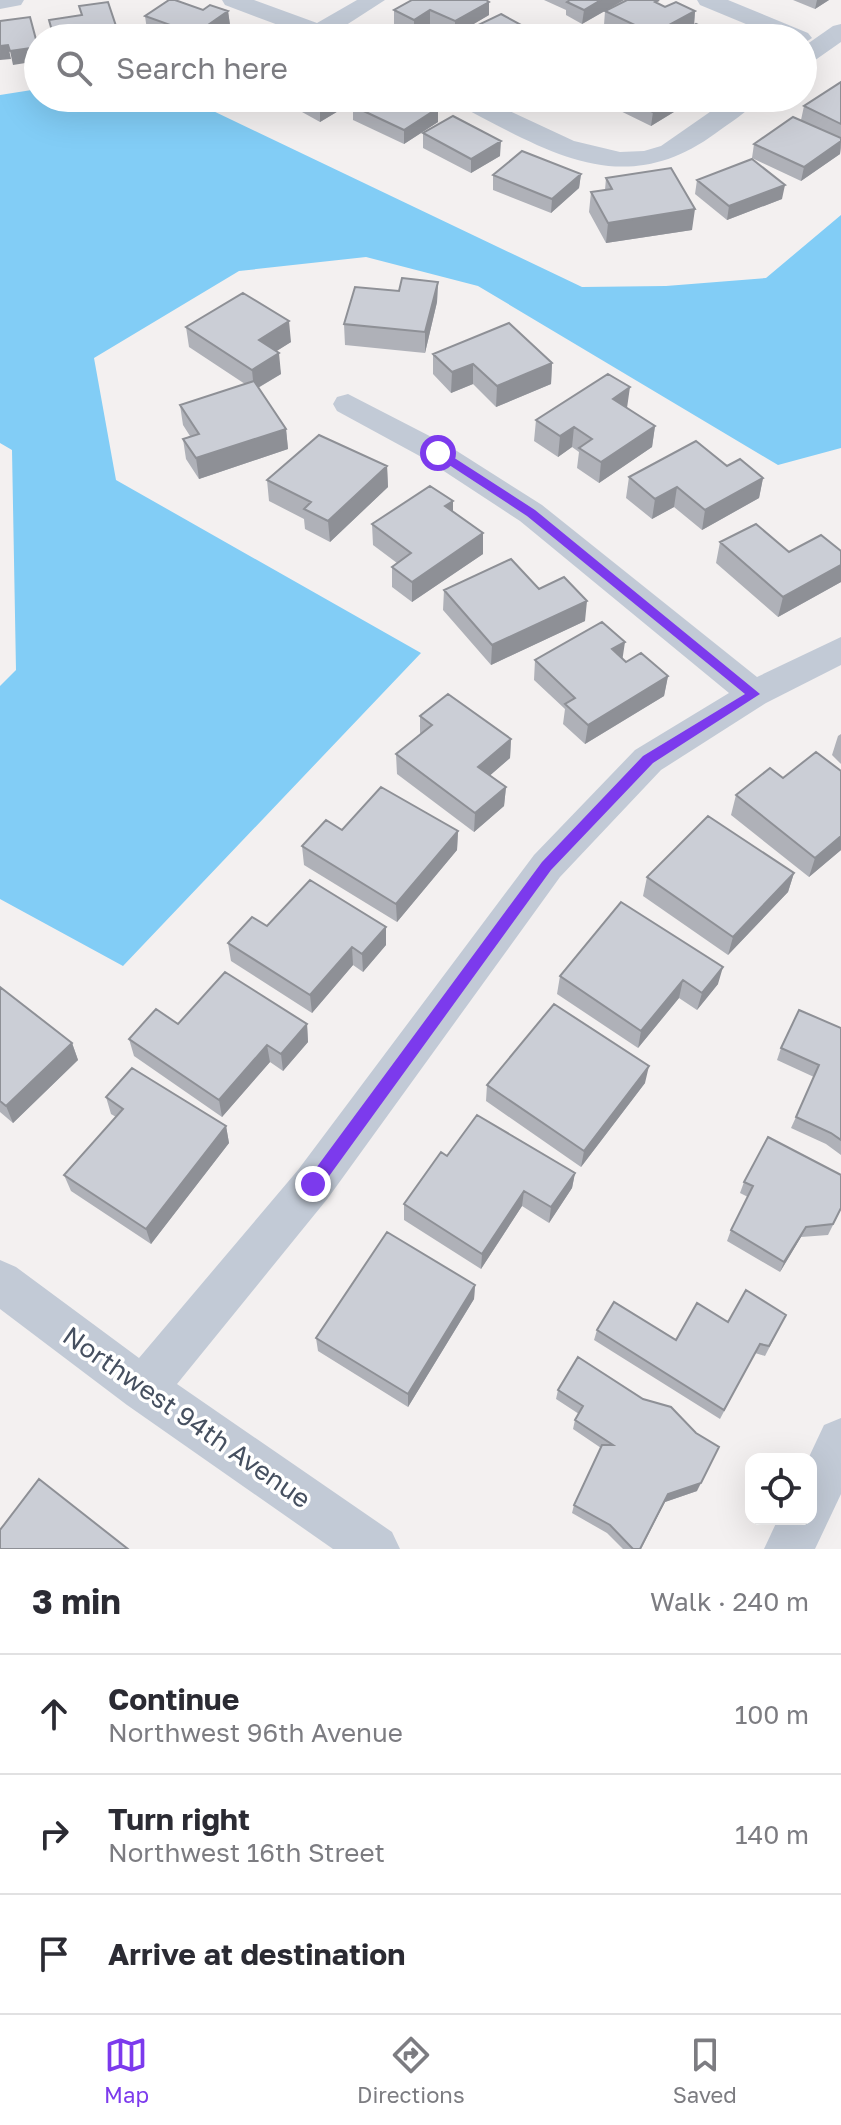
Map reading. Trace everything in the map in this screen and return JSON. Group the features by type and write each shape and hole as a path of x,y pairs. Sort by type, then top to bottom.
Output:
{"street":[{"path":"0,2 13,0"},
{"path":"233,0 297,24"},
{"path":"342,24 374,0"},
{"path":"708,0 761,24"},
{"path":"817,41 841,31"},
{"path":"493,112 589,157 627,160 668,152 726,112"},
{"path":"348,404 438,453 531,513 754,694"},
{"path":"143,1389 313,1184 547,866 648,760 754,694 841,650"},
{"name":"Northwest 94th Avenue","path":"0,1282 143,1389 375,1549"},
{"path":"817,1492 841,1442"},
{"path":"789,1549 801,1525"}],"water":[{"path":"24,91 24,112 215,112 582,287 666,286 766,278 841,215 841,448 778,465 478,286 366,257 239,271 94,358 116,480 421,653 123,966 0,899 0,686 16,670 12,450 0,443 0,95"}],"building":[{"path":"169,0 203,10 210,5 228,11 209,24 167,24 145,16"},
{"path":"412,0 489,2 455,21 430,10 414,20 394,10"},
{"path":"601,0 584,10 567,2"},
{"path":"627,0 659,0 655,2 665,7 676,2 695,11 671,24 633,24 605,11"},
{"path":"108,2 115,24 50,24 49,20 82,15 79,6"},
{"path":"501,14 519,24 480,24"},
{"path":"30,17 32,24 24,24 24,49 10,51 8,45 0,46 0,21"},
{"path":"841,82 841,124 816,112 817,98"},
{"path":"366,112 432,112 404,130"},
{"path":"453,116 501,141 471,159 423,133"},
{"path":"793,117 841,138 841,141 804,167 754,144"},
{"path":"522,151 581,174 552,199 493,175"},
{"path":"752,159 785,185 729,206 697,180"},
{"path":"671,168 695,209 608,223 591,192 612,189 606,178"},
{"path":"402,278 438,282 425,332 344,324 355,287 399,291"},
{"path":"243,293 289,321 259,340 279,353 252,370 186,327"},
{"path":"509,323 552,363 497,386 473,364 452,372 433,354"},
{"path":"608,374 630,387 613,399 655,426 601,462 579,448 592,439 574,427 560,436 536,420"},
{"path":"254,381 286,429 196,458 183,439 199,434 180,405"},
{"path":"319,435 387,466 328,521 304,509 311,502 267,480"},
{"path":"696,441 727,466 740,459 763,478 705,510 677,487 655,499 629,477"},
{"path":"430,486 453,501 445,506 483,533 412,582 392,567 411,553 372,524"},
{"path":"756,524 789,552 821,535 841,551 841,565 783,597 720,542"},
{"path":"511,559 539,589 564,577 587,601 492,645 444,590"},
{"path":"602,622 625,642 612,649 626,662 641,653 668,676 588,725 565,704 575,698 535,660"},
{"path":"448,694 511,739 478,767 506,787 475,813 396,754 432,725 420,716"},
{"path":"816,752 841,771 841,836 815,858 736,795 770,768 783,778"},
{"path":"381,787 458,831 396,904 302,846 326,820 342,830"},
{"path":"708,816 794,873 733,937 647,877"},
{"path":"310,880 386,927 362,954 352,947 310,995 228,943 252,917 267,926"},
{"path":"621,902 723,967 702,993 683,980 641,1031 560,976"},
{"path":"225,972 307,1024 281,1054 267,1045 219,1100 129,1039 156,1009 178,1024"},
{"path":"0,987 72,1043 6,1106 0,1101"},
{"path":"554,1004 649,1066 584,1151 487,1085"},
{"path":"799,1010 841,1028 841,1140 796,1117 819,1065 781,1048"},
{"path":"132,1068 226,1126 146,1229 64,1175 123,1109 106,1097"},
{"path":"477,1115 575,1173 551,1207 524,1191 482,1254 404,1204 441,1152 447,1156"},
{"path":"768,1137 841,1175 841,1208 833,1224 806,1227 784,1262 731,1230 753,1186 744,1182"},
{"path":"387,1232 475,1285 408,1394 316,1338"},
{"path":"746,1290 786,1315 769,1346 760,1344 724,1410 597,1330 614,1302 676,1340 697,1303 728,1322"},
{"path":"578,1357 643,1399 671,1407 696,1433 719,1447 701,1483 668,1494 640,1549 633,1549 610,1525 574,1505 602,1445 613,1445 575,1420 583,1406 558,1390"},
{"path":"39,1479 128,1549 0,1549 0,1530"}],"route":[{"path":"313,1184 547,866 648,760 754,694 531,513 438,453"}]}
